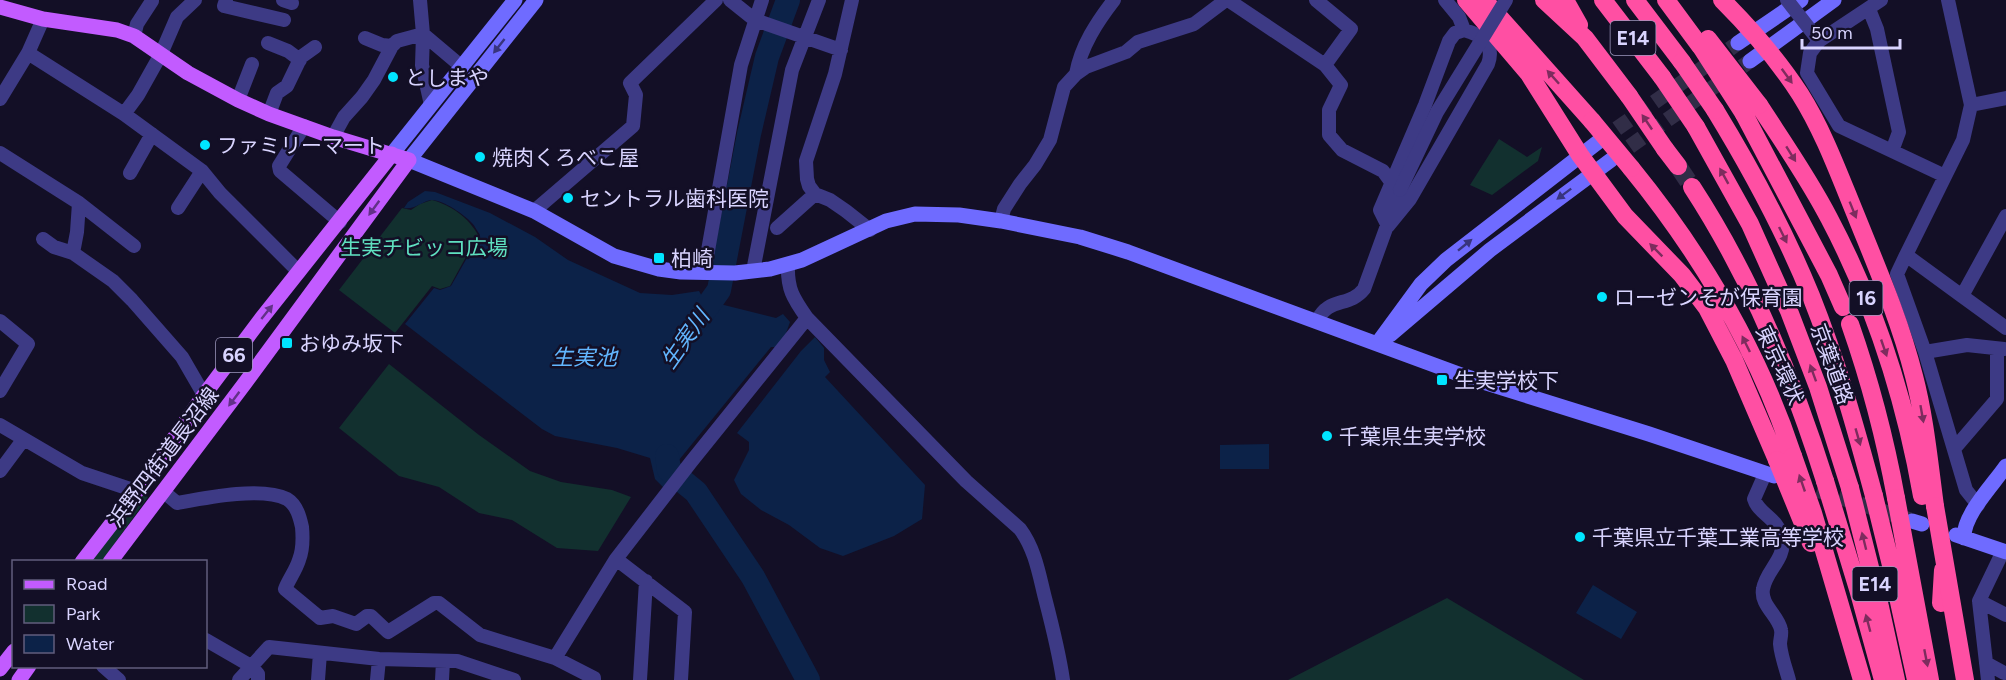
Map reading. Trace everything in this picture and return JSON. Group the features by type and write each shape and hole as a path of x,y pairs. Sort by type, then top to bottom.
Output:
{"highway":[{"path":"1466,0 1529,74 1580,154 1625,216 1682,275 1707,308 1734,360 1816,557 1852,680"},
{"name":"東京環状","path":"1484,0 1592,121 1630,168 1677,227 1721,297 1767,389 1777,467 1813,513 1862,680"},
{"path":"1544,0 1585,38 1678,166"},
{"path":"1565,0 1585,38"},
{"name":"京葉道路","path":"1603,0 1662,77 1696,127 1750,224 1789,311 1818,387 1850,488 1881,607 1896,680"},
{"name":"京葉道路","path":"1635,0 1682,62 1738,148 1773,214 1812,297 1840,378 1874,496 1916,680"},
{"path":"1666,0 1704,42"},
{"path":"1678,0 1704,42 1752,110 1846,315 1868,375 1888,456 1930,680"},
{"name":"16","path":"1722,0 1746,38 1767,49 1801,96 1831,156 1891,300 1914,375 1922,412 1923,515 1944,560 1961,675"},
{"name":"16","path":"1752,110 1788,149 1828,216 1861,286 1901,398 1916,460 1923,515 1948,641 1961,675"},
{"path":"1692,187 1738,270 1768,332 1799,406 1825,481 1883,680"},
{"name":"16","path":"1941,603 1944,560"},
{"path":"1834,616 1851,641"}],"main road":[{"path":"0,8 43,20 117,30 134,36 188,73 269,114 333,137 409,160"},
{"name":"浜野四街道長沼線","path":"83,560 261,319 392,154"},
{"name":"浜野四街道長沼線","path":"111,560 164,492 409,160"},
{"path":"0,669 12,654"},
{"path":"19,680 28,668"}],"street":[{"path":"124,114 138,95 177,17 195,0"},
{"path":"226,0 224,6 284,20"},
{"path":"420,0 423,34 422,64 430,105"},
{"path":"392,154 515,0"},
{"path":"536,0 409,160 534,211 614,256 659,269 704,273 753,271 788,264 802,260 886,221 915,214 959,215 1080,237 1128,252 1464,376 1649,434 1777,467 1754,499 1756,506 1776,522 1783,541 1782,552 1762,592 1781,630 1780,646 1789,680"},
{"path":"534,211 633,126 636,95 630,83 716,0"},
{"path":"730,0 754,20 841,50"},
{"path":"704,273 741,66 762,0"},
{"path":"753,271 792,70 819,0"},
{"path":"852,0 835,74 806,161 807,179 815,194 830,200 870,230"},
{"path":"1076,74 1080,56 1104,12 1114,0"},
{"path":"1001,221 1004,209 1050,140 1064,87 1076,74 1086,67 1126,52 1138,42 1194,24 1227,0 1325,65 1341,85 1329,110 1329,135 1342,150 1383,171 1395,186"},
{"path":"1316,0 1351,29 1325,65"},
{"path":"1445,0 1459,17 1464,30"},
{"path":"1395,186 1437,112 1506,0"},
{"path":"1787,0 1819,41"},
{"path":"1746,38 1802,0"},
{"path":"1750,61 1834,0"},
{"path":"1881,0 1819,41 1810,54 1807,73 1839,126 1945,176"},
{"path":"1948,0 1971,105 1963,140 1897,274 1925,352 1966,490 1978,505"},
{"path":"134,36 137,24 152,1"},
{"path":"1869,9 1877,29 1899,132 1892,151"},
{"path":"0,99 28,53 43,20"},
{"path":"1317,321 1322,311 1358,297 1364,289 1388,226 1395,186 1449,41 1455,33 1464,30 1474,33 1489,45 1491,54 1488,64 1410,199 1388,226"},
{"path":"333,137 344,117 374,80 392,46 397,42 423,34"},
{"path":"423,34 461,66"},
{"path":"365,38 382,45 392,46"},
{"path":"268,44 288,51 300,60"},
{"path":"269,114 277,93 287,86 300,60 315,46"},
{"path":"28,53 124,114 202,171 220,193 299,272"},
{"path":"238,100 252,64"},
{"path":"1971,105 2006,98"},
{"path":"304,126 279,166 280,171 340,222"},
{"path":"130,173 152,134"},
{"path":"1377,344 1421,284 1446,260 1598,142"},
{"path":"0,153 79,203 134,246"},
{"path":"1377,344 1396,332 1422,306 1490,250 1611,160"},
{"path":"178,208 202,171"},
{"path":"777,228 815,194"},
{"path":"73,254 79,203"},
{"path":"1962,296 2006,216"},
{"path":"43,239 54,247 73,254 113,281 182,357 204,395"},
{"path":"1906,255 2006,328"},
{"path":"788,264 788,279 792,296 807,318 966,481 1026,537 1041,579 1059,650 1063,680"},
{"path":"555,658 616,559 807,318"},
{"path":"0,321 28,344 0,391"},
{"path":"1925,352 1966,345 2002,349 1997,399 1954,449"},
{"path":"0,425 82,473 136,491"},
{"path":"0,471 23,440"},
{"path":"1988,680 1979,601 2005,552 1960,536 1968,519 2006,466"},
{"path":"164,492 177,503 238,493 286,499 297,511 302,534 300,558 285,589 320,618 333,616 356,624 367,616 371,616 388,632"},
{"path":"616,559 685,612 681,680"},
{"path":"640,680 646,581"},
{"path":"1979,601 2006,615"},
{"path":"377,680 388,632 434,603 439,603 480,635 555,658 594,680"},
{"path":"207,641 251,666 258,674 258,680"},
{"path":"239,680 269,647 383,659 457,661 510,679"},
{"path":"318,680 320,653"},
{"path":"442,680 443,662"},
{"path":"1986,663 2004,672"},
{"path":"105,668 119,680"}],"green space":[{"path":"1499,139 1527,157 1542,147 1538,161 1492,195 1470,185"},
{"name":"生実チビッコ広場","path":"432,200 459,213 478,235 450,286 440,289 432,286 395,333 339,290 402,208 411,210"},
{"path":"389,364 479,435 530,471 561,482 612,490 631,497 598,551 557,548 512,520 479,513 439,487 399,476 339,428"},
{"path":"142,493 148,497 103,560 92,560"},
{"path":"1447,598 1584,680 1288,680"}],"water":[{"name":"生実池","path":"425,191 435,192 490,213 535,237 568,260 640,293 672,295 699,291 704,300 776,318 783,314 790,322 785,336 777,347 771,347 679,460 683,469 666,490 655,479 650,458 617,448 555,436 542,429 405,324 434,288 440,290 451,286 480,235 469,220 453,208 436,200 404,208 408,202"},
{"path":"815,337 824,348 824,360 830,372 825,377 925,485 922,519 894,536 843,556 820,548 789,525 761,510 741,494 734,480 749,450 749,442 737,433 801,351"},
{"path":"1269,444 1269,469 1220,469 1220,445"},
{"path":"1593,585 1637,612 1621,639 1576,613"}],"waterway":[{"name":"生実川","path":"692,328 719,290 749,134 767,57 788,0"},
{"name":"生実川","path":"667,456 669,470 696,492 753,577 808,680"}],"tunnel":[{"path":"1598,142 1738,43"},
{"path":"1611,160 1750,61"},
{"path":"1678,166 1692,187"},
{"path":"1795,483 1910,520"}],"place":[{"name":"としまや","path":"393,77"},
{"name":"ファミリーマート","path":"205,145"},
{"name":"焼肉くろべこ屋","path":"480,157"},
{"name":"セントラル歯科医院","path":"568,198"},
{"name":"柏崎","path":"659,258"},
{"name":"ローゼンそが保育園","path":"1602,297"},
{"name":"おゆみ坂下","path":"287,343"},
{"name":"生実学校下","path":"1442,380"},
{"name":"千葉県生実学校","path":"1327,436"},
{"name":"千葉県立千葉工業高等学校","path":"1580,537"}]}
